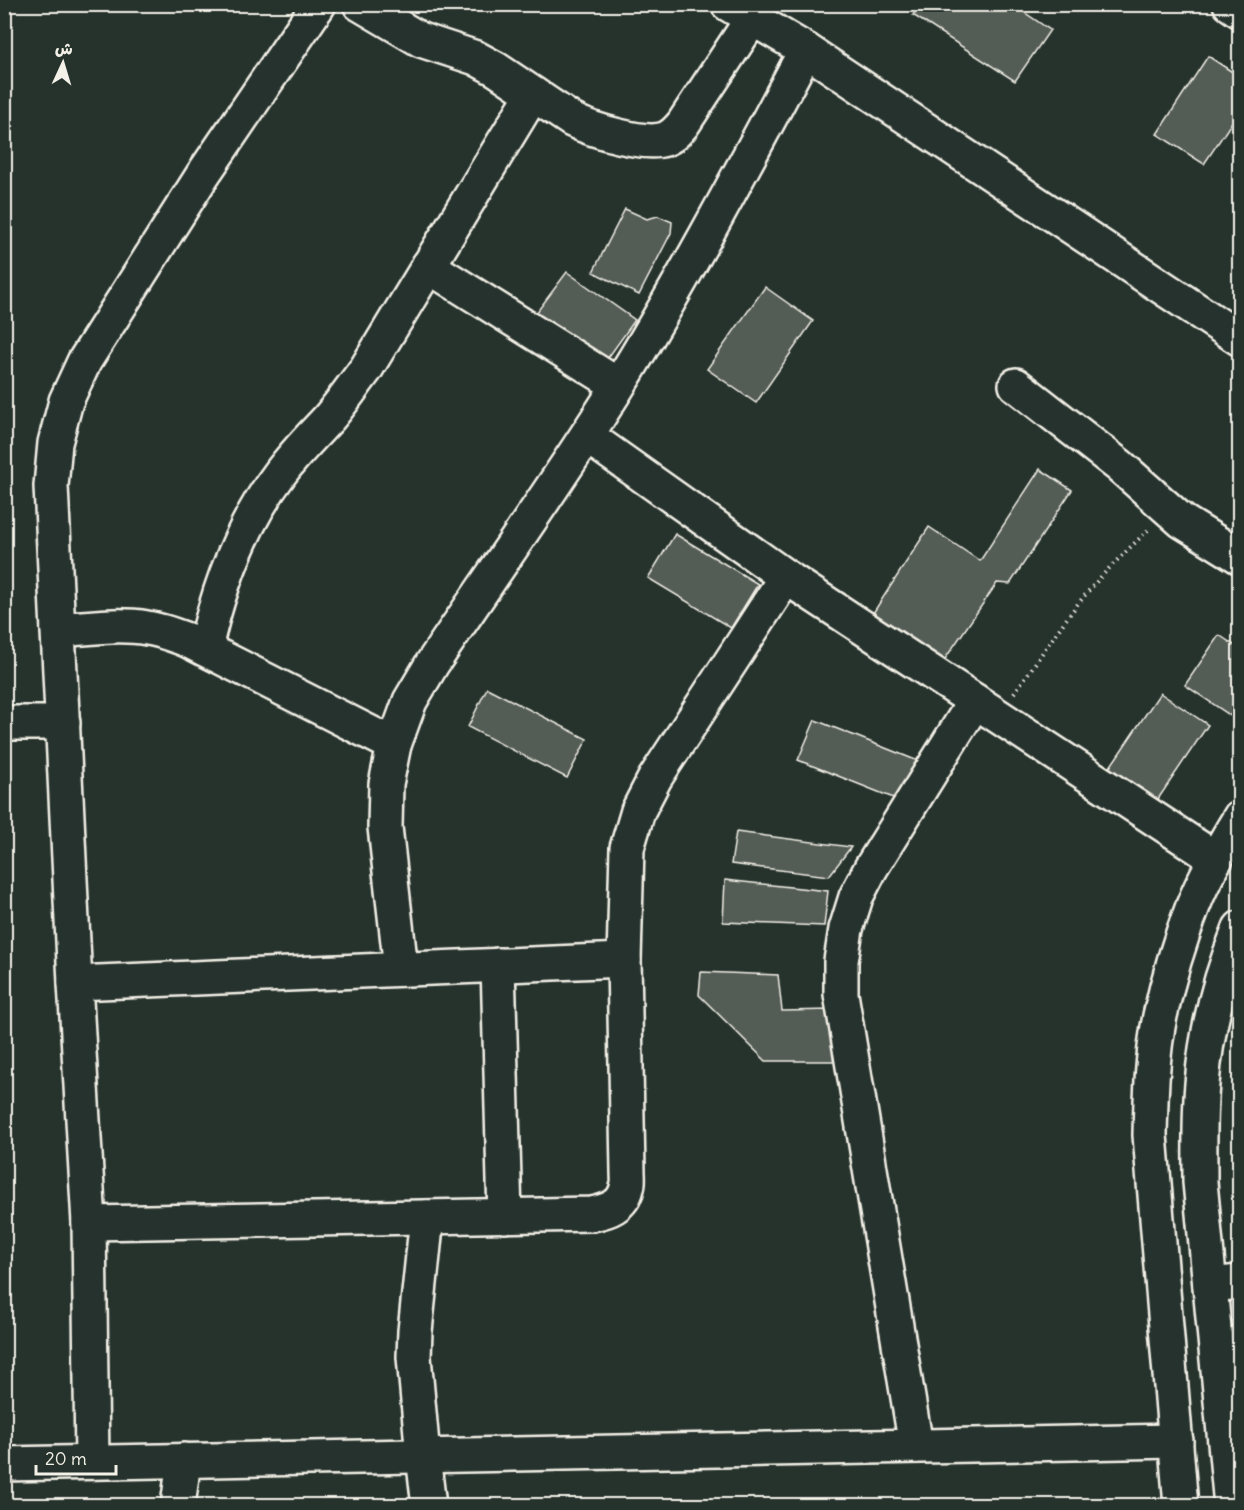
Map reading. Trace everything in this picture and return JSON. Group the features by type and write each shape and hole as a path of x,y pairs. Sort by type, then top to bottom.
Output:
{"street":[{"path":"92,1462 89,1223 51,486 55,443 66,401 84,362 204,172 319,4"},
{"path":"360,4 422,40 476,58 584,126 653,141 665,139 684,124 740,12 806,50 1239,339"},
{"path":"1230,4 1239,11"},
{"path":"401,969 386,827 386,784 394,745 410,701 432,664 587,436 707,234 806,50"},
{"path":"205,649 213,611 225,574 240,539 259,505 286,465 347,395 366,369 533,94"},
{"path":"428,266 618,385"},
{"path":"1016,385 1120,466 1169,510 1197,531 1239,557"},
{"path":"587,436 786,578 1216,859"},
{"path":"89,1223 592,1214 608,1211 620,1202 627,1188 624,960 627,848 638,811 655,778 786,578"},
{"path":"58,630 127,626 168,632 394,745"},
{"path":"916,1446 841,994 841,961 846,928 856,897 871,868 987,708"},
{"path":"4,723 63,723"},
{"path":"1181,1506 1150,1147 1152,1076 1160,1017 1174,960 1194,904 1239,817"},
{"path":"1231,1506 1225,1283 1200,1182 1199,1132 1202,1083 1209,1035 1220,987 1239,927"},
{"path":"75,982 624,960"},
{"path":"498,965 505,1216"},
{"path":"427,1217 414,1357 429,1506"},
{"path":"4,1464 1176,1442"},
{"path":"178,1506 184,1460"}],"path":[{"path":"987,708 1092,586 1169,510"}],"building":[{"path":"920,4 1012,4 1050,30 1015,81 913,15"},
{"path":"1208,56 1240,77 1240,110 1204,164 1157,134"},
{"path":"625,209 647,219 658,216 672,222 671,233 639,295 593,272"},
{"path":"567,272 635,320 605,362 536,313"},
{"path":"765,287 813,321 756,403 707,369"},
{"path":"1040,469 1072,490 1010,584 997,583 943,662 873,613 929,527 980,561"},
{"path":"675,534 758,584 731,628 648,578"},
{"path":"1219,635 1240,649 1240,722 1185,685"},
{"path":"487,688 587,739 567,778 468,727"},
{"path":"1160,693 1208,725 1156,802 1108,770"},
{"path":"815,720 923,763 906,803 798,760"},
{"path":"736,832 851,847 829,876 731,864"},
{"path":"725,880 828,891 824,926 723,922"},
{"path":"701,972 778,975 782,1011 832,1010 837,1061 766,1061 699,995"}]}
